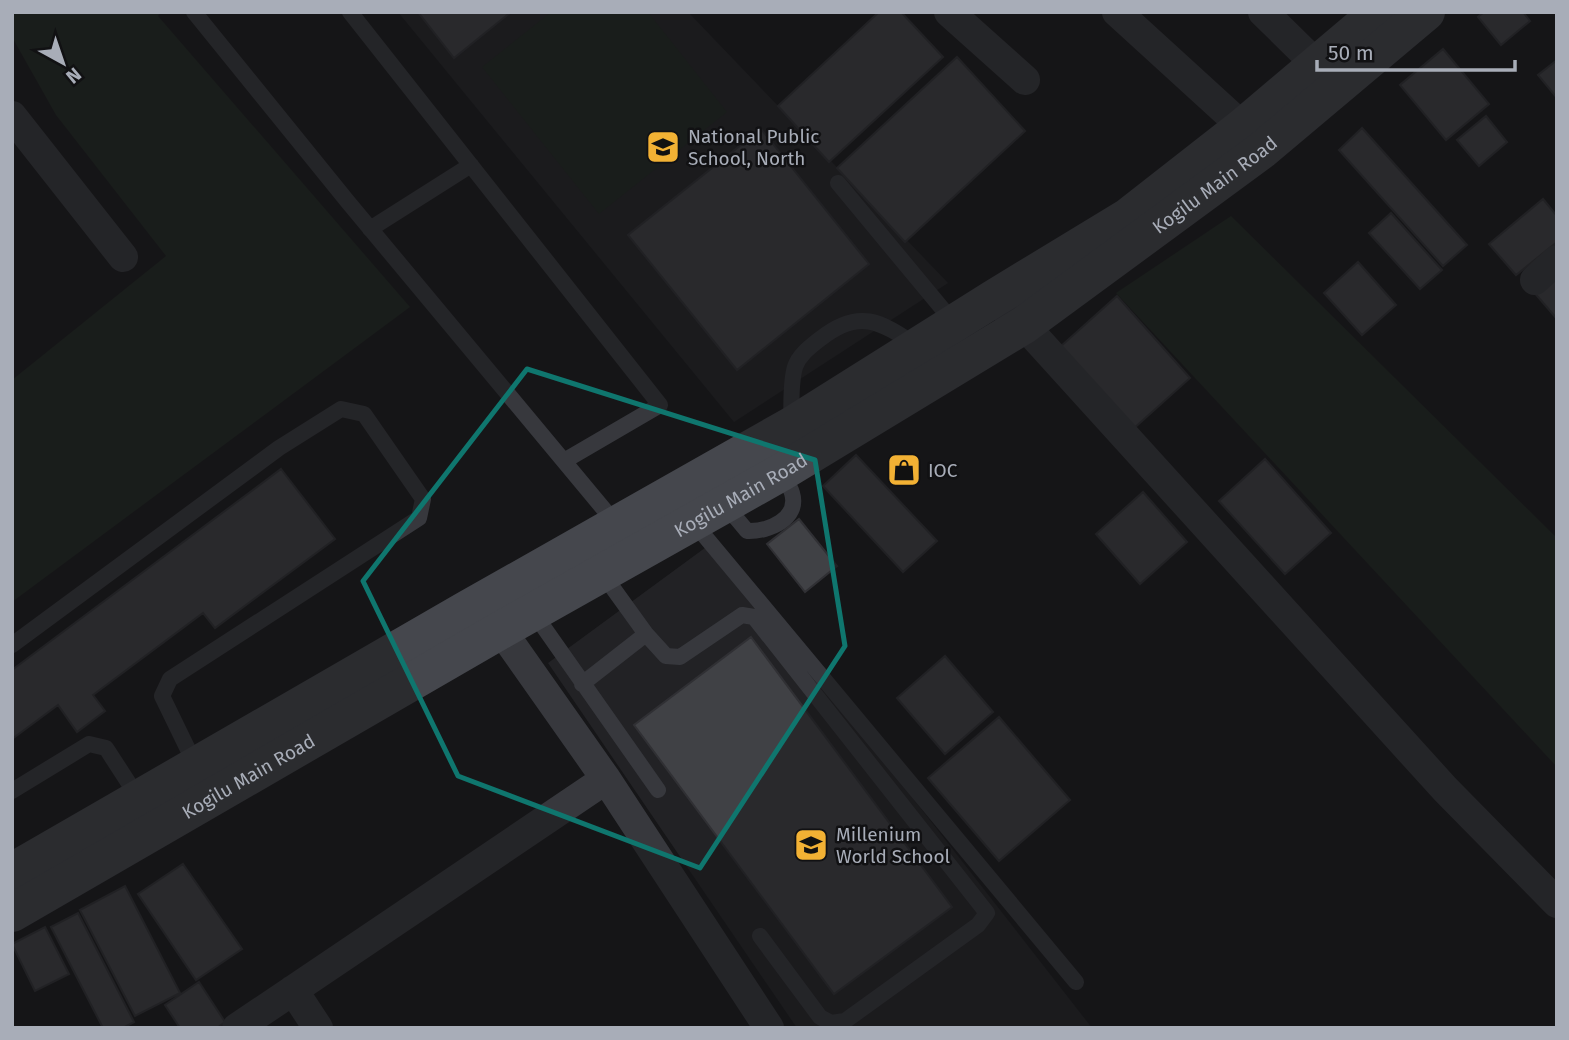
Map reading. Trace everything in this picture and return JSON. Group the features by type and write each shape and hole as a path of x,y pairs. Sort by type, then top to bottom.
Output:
{"main road":[{"name":"Kogilu Main Road","path":"12,872 791,426 1128,217 1243,127 1379,12"},
{"name":"Kogilu Main Road","path":"12,913 501,630 780,473 1024,325 1262,150 1426,12"}],"street":[{"path":"949,12 1025,80"},
{"path":"1117,12 1243,127"},
{"path":"1263,12 1317,65"},
{"path":"12,116 123,257"},
{"path":"993,299 1024,325 1445,789 1557,903"},
{"path":"501,630 606,779 769,1028"},
{"path":"237,1028 606,779"},
{"path":"293,990 318,1028"}],"lane":[{"path":"194,12 370,229 617,525"},
{"path":"350,12 660,405 564,461"},
{"path":"370,229 471,165"},
{"path":"838,183 955,324"},
{"path":"791,426 792,379 796,364 807,350 844,323 872,321 886,325 919,347"},
{"path":"12,645 279,449 341,410 364,414 423,499 419,518 170,679 162,696 196,765"},
{"path":"693,522 1076,982"},
{"path":"602,573 646,634 666,656 680,657 742,615 754,617 987,913 978,925 845,1021 831,1023 820,1017 760,936"},
{"path":"533,612 659,790"},
{"path":"582,684 646,634"},
{"path":"12,791 89,744 106,748 139,799"}],"highlighted area":[{"path":"527,369 815,460 845,646 700,868 458,776 363,581"}],"shaded area":[{"path":"12,12 161,12 158,16 410,307 12,602 12,380 166,256 56,115 12,37"},
{"name":"National Public School, North","path":"398,12 688,12 948,283 734,422"},
{"path":"551,12 648,12 727,112 599,214 482,67"},
{"path":"1231,216 1557,538 1557,767 1116,293"},
{"name":"Millenium World School","path":"713,542 1092,1028 797,1028 548,663"}],"building":[{"path":"418,12 511,12 454,58"},
{"path":"879,12 901,12 943,57 829,162 778,106"},
{"path":"1484,12 1523,12 1530,21 1501,45 1478,17"},
{"path":"1443,49 1489,104 1446,140 1400,85"},
{"path":"957,57 1025,131 905,242 837,168"},
{"path":"1557,60 1557,98 1538,75"},
{"path":"1486,116 1507,142 1479,166 1457,140"},
{"path":"1362,128 1467,245 1443,266 1339,150"},
{"path":"761,129 869,264 737,370 628,235"},
{"path":"1543,199 1557,216 1557,242 1516,275 1489,244"},
{"path":"1391,213 1442,270 1420,289 1369,233"},
{"path":"1358,262 1396,305 1362,335 1324,293"},
{"path":"1557,271 1557,319 1533,291"},
{"path":"1117,296 1190,378 1133,429 1060,347"},
{"path":"856,455 937,541 903,572 823,486"},
{"path":"1265,459 1331,533 1285,574 1219,501"},
{"path":"281,469 335,539 215,628 203,613 93,695 105,711 77,732 58,705 12,739 12,670"},
{"path":"1143,492 1187,542 1140,584 1096,534"},
{"path":"799,519 837,566 805,592 767,544"},
{"path":"751,637 952,907 834,994 634,725"},
{"path":"945,656 993,712 945,754 897,698"},
{"path":"999,717 1070,800 999,861 928,778"},
{"path":"183,864 242,949 196,980 138,894"},
{"path":"125,886 180,993 135,1016 80,910"},
{"path":"78,913 134,1022 123,1028 103,1028 51,927"},
{"path":"45,927 69,974 35,991 12,944"},
{"path":"199,982 225,1022 217,1028 180,1028 165,1005"}],"place":[{"name":"National Public School, North","path":"663,147"},
{"name":"IOC","path":"904,470"},
{"name":"Millenium World School","path":"811,845"}]}
